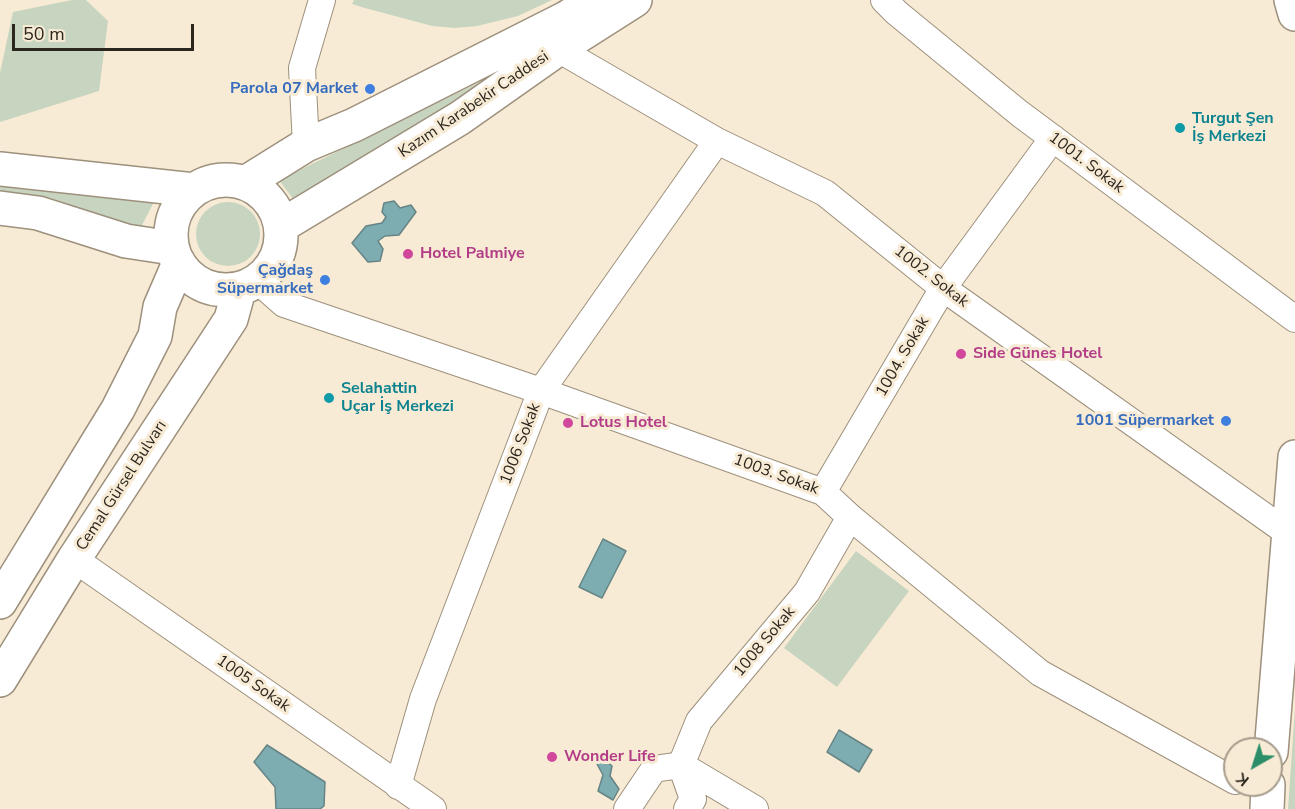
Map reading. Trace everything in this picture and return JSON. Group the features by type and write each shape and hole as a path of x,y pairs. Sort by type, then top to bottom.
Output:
{"main road":[{"name":"Kazım Karabekir Caddesi","path":"245,183 306,145 376,115 566,18 595,0"},
{"name":"Kazım Karabekir Caddesi","path":"281,226 460,118 558,49 635,0"},
{"path":"1291,0 1295,14"},
{"path":"0,169 194,190"},
{"path":"219,180 245,183 267,198 277,213 281,226 281,243 271,269 249,285 213,289 190,278 175,256 171,236 175,213 181,203 194,190 219,180"},
{"path":"0,208 38,213 175,256"},
{"path":"0,602 118,409 155,336 160,307 175,256"},
{"name":"Cemal Gürsel Bulvarı","path":"0,680 74,559 231,319 249,285"},
{"path":"1272,737 1295,457"}],"street":[{"path":"306,145 302,68 322,0"},
{"name":"1001. Sokak","path":"884,0 897,14 1053,138 1295,319"},
{"name":"1002. Sokak","path":"558,49 717,141 825,193 943,288 1288,533"},
{"name":"1004. Sokak","path":"824,492 943,288 1053,138"},
{"name":"1006 Sokak","path":"398,786 423,699 541,391 717,141"},
{"name":"1003. Sokak","path":"249,285 284,304 541,391 824,492 850,517 1040,673 1223,774"},
{"name":"1008 Sokak","path":"681,765 699,721 807,592 850,517"},
{"name":"1005 Sokak","path":"74,559 433,809"},
{"path":"681,765 693,799 687,809"},
{"path":"627,809 654,769 681,765 755,809"}],"green space":[{"path":"72,0 86,0 108,21 99,91 0,122 0,73 13,12"},
{"path":"354,0 552,0 518,16 477,26 455,28 432,26 365,8 352,4"},
{"path":"509,68 296,203 279,180"},
{"path":"0,184 156,198 140,229 51,198 0,194"},
{"path":"228,202 246,208 254,216 260,234 254,252 246,260 228,266 210,260 202,252 196,234 202,216 210,208"},
{"path":"856,551 909,591 837,687 784,648"},
{"path":"1295,708 1295,809 1288,809"}],"water":[{"path":"394,201 400,208 411,205 416,212 399,235 385,236 378,241 383,249 380,261 368,262 352,243 366,226 382,223 386,217 382,212 384,203"},
{"path":"603,539 626,551 602,598 579,587"},
{"path":"839,730 872,750 859,772 827,752"},
{"path":"267,745 325,782 324,806 320,809 276,809 275,787 254,762"},
{"path":"601,756 612,766 610,776 619,789 613,800 598,791 603,775 597,764"}],"place":[{"name":"Parola 07 Market","path":"370,89"},
{"name":"Turgut Şen İş Merkezi","path":"1180,128"},
{"name":"Hotel Palmiye","path":"408,254"},
{"name":"Çağdaş Süpermarket","path":"325,280"},
{"name":"Side Günes Hotel","path":"961,354"},
{"name":"Selahattin Uçar İş Merkezi","path":"329,398"},
{"name":"1001 Süpermarket","path":"1226,421"},
{"name":"Lotus Hotel","path":"568,423"},
{"name":"Wonder Life","path":"552,757"}]}
